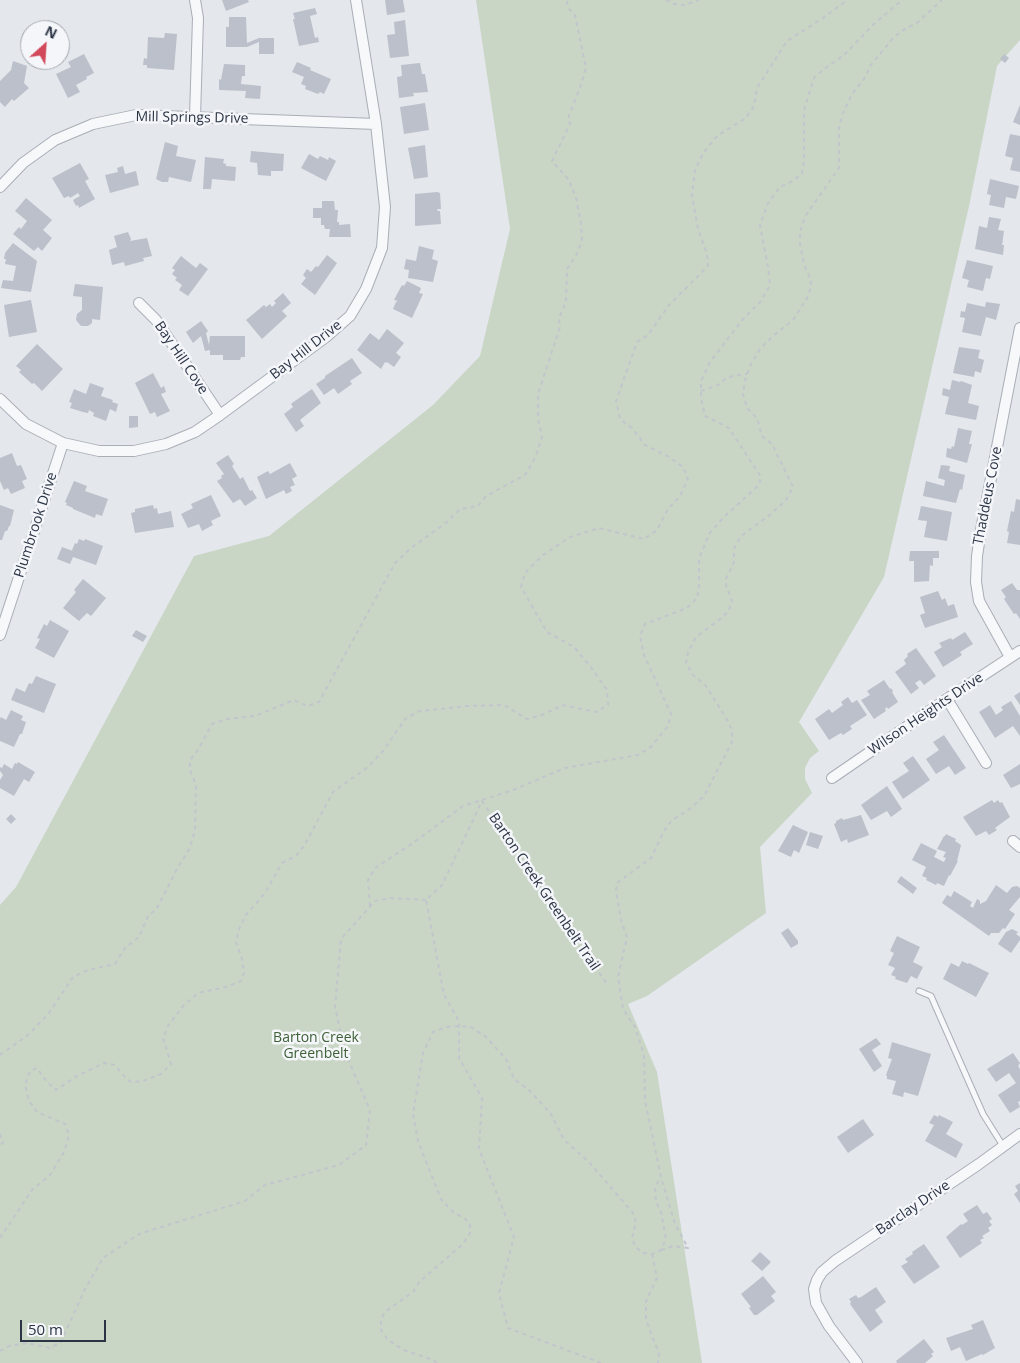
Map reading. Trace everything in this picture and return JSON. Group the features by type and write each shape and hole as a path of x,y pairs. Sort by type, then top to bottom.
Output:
{"street":[{"path":"194,117 198,18 195,0"},
{"name":"Bay Hill Drive","path":"0,399 26,424 64,443 99,451 134,451 174,441 195,432 220,416 326,337 350,316 366,289 382,248 385,207 376,124 356,0"},
{"name":"Mill Springs Drive","path":"0,186 23,163 55,140 93,124 136,115 376,124"},
{"name":"Bay Hill Cove","path":"139,303 156,320 220,416"},
{"name":"Thaddeus Cove","path":"1010,658 979,601 976,582 981,530 1020,328"},
{"name":"Plumbrook Drive","path":"0,635 4,607 64,443"},
{"name":"Wilson Heights Drive","path":"832,778 946,699 1020,651"},
{"path":"946,699 986,762"},
{"name":"Barclay Drive","path":"857,1363 829,1326 816,1303 814,1289 822,1272 835,1261 1020,1134"}],"lane":[{"path":"920,991 931,996 983,1114 1003,1146"}],"path":[{"path":"0,1055 28,1035 49,1013 73,977 88,970 115,964 125,948 140,937 149,914 156,910 190,848 195,830 196,785 190,770 190,760 198,750 212,724 227,718 255,716 294,700 307,706 319,702 395,563 411,548 447,522 460,509 478,506 486,496 525,475 535,458 542,438 538,419 538,394 560,327 559,318 566,302 567,269 578,252 582,240 576,198 569,180 552,161 570,124 568,118 586,68 575,15 568,8 567,0"},
{"path":"666,0 673,4 684,5 699,0"},
{"path":"0,1238 32,1190 50,1175 64,1152 69,1135 65,1124 37,1112 29,1101 25,1085 30,1070 37,1068 47,1082 56,1090 77,1076 104,1063 115,1065 131,1082 143,1081 161,1074 171,1064 163,1038 168,1026 183,1006 198,993 226,987 241,981 244,973 242,959 236,942 239,929 246,915 265,893 282,863 296,856 304,846 333,792 368,767 383,751 406,718 420,711 468,706 504,705 527,719 542,715 563,705 596,712 608,705 607,690 590,666 574,647 547,632 521,587 525,573 544,555 570,537 599,528 644,539 657,530 668,510 680,496 688,479 683,467 669,457 645,445 632,428 620,419 616,401 637,342 648,335 669,305 708,266 707,254 698,229 692,196 695,170 704,152 717,136 746,118 754,106 757,88 787,41 847,0"},
{"path":"482,801 565,768 638,755 651,747 668,726 671,714 644,655 640,636 644,624 687,608 697,598 699,559 709,534 724,517 759,485 761,477 729,428 705,416 701,381 710,362 743,319 762,301 770,285 760,225 768,203 780,187 793,181 802,173 804,162 804,110 814,78 844,55 874,24 902,0"},
{"path":"437,1363 404,1350 388,1340 381,1330 381,1320 385,1312 414,1291 418,1282 463,1244 470,1233 470,1224 453,1212 441,1199 418,1141 413,1114 423,1053 433,1032 446,1027 471,1027 486,1037 506,1059 514,1079 529,1090 551,1114 564,1140 588,1161 633,1212 636,1222 632,1238 635,1246 642,1253 652,1254 673,1246 688,1248 674,1224 661,1177 645,1100 644,1055 635,1027 623,1009 618,978 627,937 621,920 616,891 617,883 651,858 671,821 691,808 704,796 732,742 732,730 726,718 706,686 692,674 686,663 688,652 696,637 723,617 729,610 732,601 726,586 726,579 734,562 734,549 742,536 786,500 793,487 772,444 762,436 757,418 747,408 743,394 747,374 760,349 793,320 810,294 811,281 802,250 800,231 806,215 839,168 839,128 843,113 852,94 864,79 871,65 894,37 917,23 942,0"},
{"path":"701,391 718,385 728,377 747,374"},
{"name":"Barton Creek Greenbelt Trail","path":"426,900 442,885 482,801"},
{"name":"Barton Creek Greenbelt Trail","path":"370,906 368,880 375,868 463,806 482,801"},
{"name":"Barton Creek Greenbelt Trail","path":"482,801 607,984"},
{"path":"0,1351 9,1346 27,1344 50,1348 61,1342 84,1290 103,1258 138,1234 245,1201 265,1185 339,1165 366,1145 370,1110 344,1050 336,1007 341,939 375,901 391,898 426,900 444,995 459,1021 459,1058 482,1098 479,1150 514,1238 498,1293 508,1328 601,1363"},
{"path":"0,1134 3,1143 0,1145"},
{"path":"661,1177 655,1188 656,1202 665,1228 666,1239 661,1250"},
{"path":"652,1254 657,1278 646,1301 646,1320 659,1354 658,1363"}],"green space":[{"name":"Barton Creek Greenbelt","path":"476,0 1020,0 1020,40 997,66 969,206 884,577 799,722 819,751 810,758 805,768 805,779 812,793 760,847 766,913 647,996 628,1004 657,1072 702,1363 0,1363 0,905 16,887 194,556 269,536 433,405 480,356 510,229"}],"building":[{"path":"222,0 248,0 249,2 226,11"},
{"path":"385,0 403,0 405,12 387,15"},
{"path":"315,8 317,14 310,16 315,38 318,37 319,42 299,46 293,13"},
{"path":"229,17 246,17 247,43 259,38 274,38 274,54 259,54 259,42 247,47 226,47 226,27 229,27"},
{"path":"405,20 409,56 390,58 387,35 395,34 394,22"},
{"path":"165,33 177,34 174,70 147,68 147,65 143,65 144,58 147,59 148,37 164,38"},
{"path":"84,54 94,73 76,85 80,92 68,98 56,74 70,70 70,61"},
{"path":"1004,54 1009,58 1005,63 1000,59"},
{"path":"13,61 20,64 20,70 26,70 24,83 29,88 14,101 12,99 5,107 0,102 0,81 11,70"},
{"path":"297,62 331,79 324,94 320,92 318,94 305,89 306,86 301,84 304,77 292,72"},
{"path":"420,63 422,74 425,74 428,92 413,93 414,96 399,98 397,77 402,76 401,65"},
{"path":"224,64 245,65 245,76 242,76 241,84 261,86 260,99 245,98 246,91 219,90 219,79 221,80"},
{"path":"425,103 429,130 404,134 400,107"},
{"path":"1020,105 1020,125 1013,122"},
{"path":"1010,134 1020,136 1020,172 1010,170 1013,158 1005,156"},
{"path":"165,142 178,146 176,156 196,160 191,182 169,177 168,182 156,179"},
{"path":"425,145 428,177 414,179 408,148"},
{"path":"251,151 284,154 283,171 271,171 271,176 258,175 257,163 250,162"},
{"path":"309,154 318,159 320,156 328,160 329,157 336,161 326,181 301,168"},
{"path":"205,157 224,159 223,163 226,166 236,167 235,181 212,179 211,189 203,189"},
{"path":"80,163 89,179 85,181 95,199 79,208 73,200 80,196 78,193 70,198 69,196 64,198 52,178"},
{"path":"123,166 125,174 136,171 139,185 110,193 105,175 118,172 117,168"},
{"path":"990,179 1019,186 1016,199 1006,197 1004,208 989,205 991,195 987,194"},
{"path":"440,193 441,209 437,209 440,211 441,224 415,226 415,194"},
{"path":"26,198 52,220 43,230 52,238 42,251 38,247 34,251 13,234 19,227 21,229 27,221 15,211"},
{"path":"322,201 334,201 335,210 338,210 337,222 339,222 339,225 350,224 351,237 329,237 330,229 325,229 324,225 321,225 321,218 313,218 313,208 322,208"},
{"path":"989,217 1001,219 998,230 1004,231 1003,255 975,249 979,226 987,228"},
{"path":"128,232 130,241 147,238 152,256 143,258 144,261 125,266 124,262 112,265 109,250 117,247 114,236"},
{"path":"13,243 37,261 31,292 1,288 3,280 13,281 16,266 5,264 6,259 4,259 5,253"},
{"path":"419,246 434,250 432,259 438,261 433,282 408,278 409,270 404,269 406,259 416,261"},
{"path":"327,255 337,263 315,295 301,284 306,278 303,275 307,269 311,272 316,266 318,267"},
{"path":"181,256 196,268 200,263 208,269 188,296 179,290 182,285 175,280 177,278 172,274 175,270 172,268"},
{"path":"967,260 993,266 990,279 986,278 983,291 967,287 969,280 962,278"},
{"path":"407,281 421,288 419,293 423,294 412,318 393,309 398,301 394,300 402,285 404,286"},
{"path":"75,284 103,287 100,320 92,319 92,323 88,326 81,326 76,320 77,314 82,310 82,297 73,296"},
{"path":"283,293 291,303 282,311 287,316 262,339 246,320 264,305 266,307 270,304 272,307 276,303 274,301"},
{"path":"31,300 37,332 9,337 4,305"},
{"path":"986,302 1000,304 996,320 986,317 981,336 962,332 965,318 960,317 961,311 965,312 967,303 985,307"},
{"path":"201,321 208,331 206,333 209,345 210,336 245,336 245,357 241,357 240,360 223,360 223,355 210,355 210,350 205,351 201,336 193,343 186,332"},
{"path":"387,329 404,343 396,353 401,357 394,367 385,362 381,369 357,350 370,333 379,340"},
{"path":"37,344 63,369 42,391 19,372 21,370 16,366"},
{"path":"959,347 980,350 978,358 984,360 981,373 975,371 974,377 953,373"},
{"path":"352,358 362,373 350,381 352,384 338,394 334,388 324,395 316,384"},
{"path":"153,373 161,388 164,386 166,392 161,394 170,411 157,417 155,412 150,414 135,383"},
{"path":"952,380 972,385 968,403 979,406 976,420 945,414 949,397 942,395 943,388 950,390"},
{"path":"90,383 104,388 101,396 118,404 116,412 110,409 106,421 93,416 94,413 89,410 88,413 70,408 72,403 69,402 74,389 86,394"},
{"path":"312,389 321,403 300,420 304,426 296,432 284,414 293,407 292,403"},
{"path":"129,416 138,416 138,427 129,428"},
{"path":"958,428 972,431 969,444 972,444 967,463 946,457 947,448 951,449 952,446 954,447"},
{"path":"12,453 17,466 21,465 27,479 22,481 25,488 11,494 8,488 4,490 0,481 0,458"},
{"path":"228,455 240,479 243,477 250,491 252,490 257,498 245,506 240,499 233,503 217,481 224,474 216,463"},
{"path":"290,463 297,476 292,479 295,485 290,487 292,491 286,494 284,490 266,499 257,477 268,471 270,474"},
{"path":"941,465 950,466 949,471 965,475 962,490 960,489 956,503 923,496 926,481 944,486 945,480 938,478"},
{"path":"74,481 87,486 85,491 108,499 102,516 96,514 95,518 66,505 67,503 65,502"},
{"path":"211,495 221,516 211,521 213,525 202,531 199,524 188,528 181,514 193,508 191,504"},
{"path":"1016,499 1020,500 1020,545 1007,543 1011,511 1014,512"},
{"path":"0,505 14,510 10,526 5,531 2,540 0,540"},
{"path":"153,505 154,509 157,508 158,514 171,511 174,527 135,533 131,513 135,512 135,509"},
{"path":"921,506 952,512 947,541 924,537 927,521 918,520"},
{"path":"79,539 84,541 85,539 103,546 96,565 73,557 70,564 57,559 62,547 73,551 75,543 77,544"},
{"path":"910,551 939,551 939,558 933,558 933,566 930,565 929,581 914,582 914,561 909,561"},
{"path":"83,579 106,598 91,616 87,613 79,621 63,608 76,592 74,590"},
{"path":"1012,583 1017,590 1020,590 1020,619 1016,613 1014,614 1004,599 1006,597 1001,590"},
{"path":"938,591 942,600 945,598 948,606 954,604 958,617 925,628 920,615 925,613 920,597"},
{"path":"50,620 69,631 54,658 35,648 40,639 37,638 44,624 47,626"},
{"path":"136,630 147,636 143,642 132,636"},
{"path":"965,632 973,644 960,652 962,655 943,667 934,652 942,647 939,643 951,638 952,640"},
{"path":"916,648 936,676 924,685 920,680 915,683 919,688 911,694 895,672 906,664 904,660 908,656 907,654"},
{"path":"36,676 56,684 44,713 11,700 16,688 25,692 29,683 32,684"},
{"path":"884,680 893,691 898,702 888,709 887,707 886,711 874,719 861,700 870,695 867,691"},
{"path":"1020,692 1020,705 1014,696"},
{"path":"848,697 852,703 857,700 867,715 850,726 852,729 843,735 841,733 829,740 815,719 829,709 832,713 843,705 841,702"},
{"path":"1011,701 1020,716 1020,736 1013,726 995,738 979,712 990,705 996,715 1003,710 1001,707"},
{"path":"11,710 23,716 21,720 26,722 22,734 20,734 14,747 0,741 0,719 1,717 6,720"},
{"path":"944,735 966,768 955,775 949,766 936,774 926,759 939,750 933,742"},
{"path":"913,756 930,780 903,799 892,782 909,771 903,763"},
{"path":"18,762 35,772 29,782 24,779 14,796 0,788 0,780 3,775 0,767 2,768 4,764 12,769 15,763 17,764"},
{"path":"1020,764 1020,784 1011,788 1003,775"},
{"path":"887,786 902,809 891,817 887,811 871,820 861,805"},
{"path":"992,800 994,803 998,800 1000,803 1002,802 1010,817 989,835 986,831 976,836 963,817"},
{"path":"11,814 16,819 11,824 6,819"},
{"path":"861,815 869,835 848,843 847,839 841,842 834,824 836,821 842,818 843,820"},
{"path":"793,825 808,832 799,853 794,850 791,857 778,851"},
{"path":"810,832 823,836 818,849 806,845"},
{"path":"946,834 956,839 955,841 961,845 958,861 944,886 937,883 936,885 926,880 927,878 922,876 926,867 912,860 921,843 937,851 934,857 944,862 946,858 943,857 946,852 937,849"},
{"path":"901,876 917,888 913,894 897,882"},
{"path":"996,885 1007,893 1012,887 1017,886 1020,888 1020,897 1009,910 1015,914 1005,929 1003,928 999,933 991,933 989,936 942,903 947,895 951,897 954,891 972,902 970,906 973,908 977,899 980,901 980,904 986,901"},
{"path":"788,928 798,941 798,944 791,948 781,933"},
{"path":"1012,929 1018,932 1016,934 1020,937 1020,940 1011,953 998,944 1006,932"},
{"path":"897,936 920,947 913,962 923,967 917,979 911,976 907,983 895,979 896,977 891,975 895,968 888,965 894,953 890,951"},
{"path":"962,961 989,973 976,997 943,979 951,963 959,967"},
{"path":"876,1038 881,1044 872,1050 882,1066 874,1072 859,1049"},
{"path":"892,1042 931,1054 918,1096 904,1092 903,1097 892,1094 896,1081 887,1079 886,1075 892,1059 888,1058"},
{"path":"1013,1053 1020,1063 1018,1066 1020,1069 1020,1101 1018,1102 1020,1107 1010,1113 998,1095 1016,1083 1009,1073 996,1082 987,1069"},
{"path":"934,1115 938,1117 939,1115 953,1122 946,1134 963,1144 956,1158 925,1141 934,1125 929,1123"},
{"path":"863,1119 874,1135 848,1153 837,1137"},
{"path":"1020,1183 1020,1203 1014,1194 1018,1191 1015,1186"},
{"path":"977,1205 983,1214 987,1212 992,1219 989,1221 992,1225 988,1228 990,1231 982,1236 984,1238 980,1240 982,1243 960,1258 946,1237 961,1224 968,1221 963,1214"},
{"path":"924,1244 940,1267 914,1284 901,1266 908,1262 905,1259 913,1254 912,1252"},
{"path":"760,1252 771,1262 762,1271 751,1261"},
{"path":"763,1276 776,1292 771,1296 775,1301 757,1315 754,1315 749,1308 751,1307 741,1294"},
{"path":"876,1287 886,1302 875,1310 883,1322 870,1332 850,1304 849,1299 856,1295 858,1298 861,1297"},
{"path":"983,1320 995,1348 966,1361 960,1347 951,1351 946,1338 973,1329 971,1325"},
{"path":"924,1339 934,1352 931,1354 933,1356 925,1363 897,1363 896,1361"}]}
